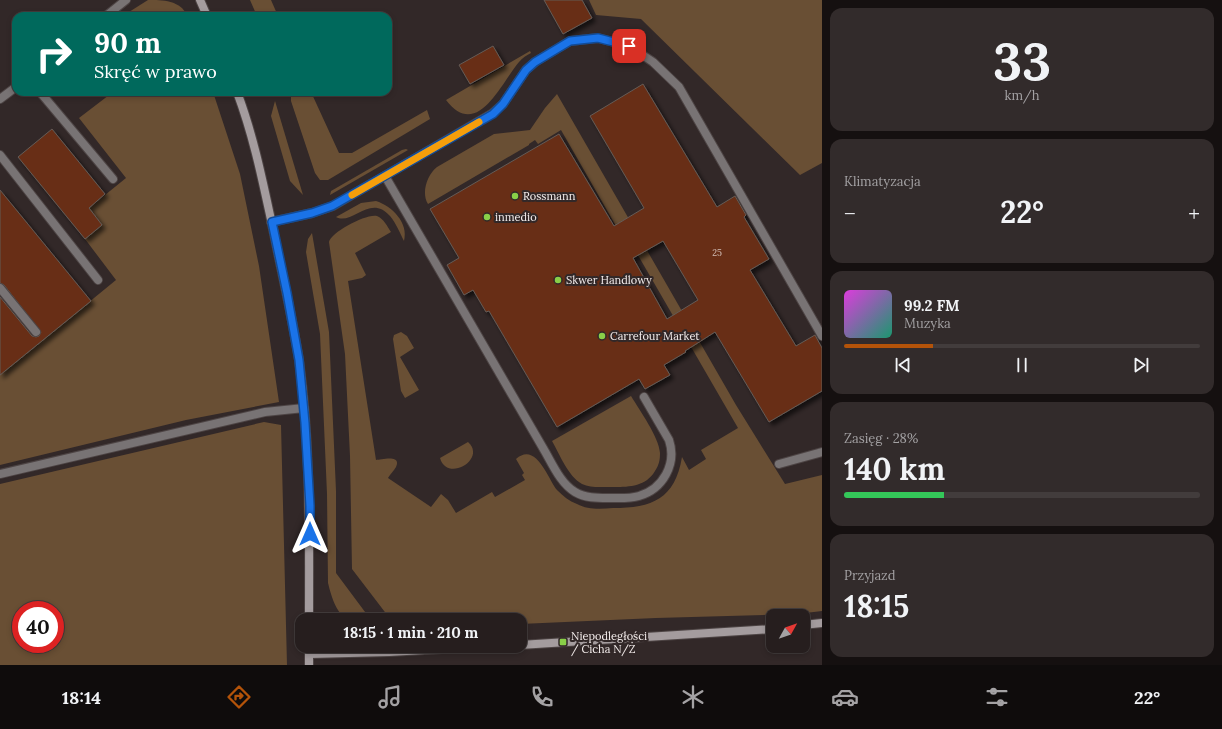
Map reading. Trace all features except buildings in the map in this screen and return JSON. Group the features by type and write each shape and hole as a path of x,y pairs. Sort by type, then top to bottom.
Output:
{"street":[{"path":"111,12 126,0"},
{"path":"200,0 205,12"},
{"path":"272,222 312,213 332,206 493,114 503,104 526,70 535,62 570,41 598,38 629,46 653,62 679,87 822,336"},
{"path":"0,99 12,90"},
{"path":"43,96 113,178"},
{"path":"237,96 257,156 287,293 299,360 304,408 310,506 309,613"},
{"path":"0,155 98,280"},
{"path":"385,176 562,480 567,486 583,496 594,498 629,498 649,492 658,486 669,470 672,447 644,397"},
{"path":"0,288 36,332"},
{"path":"0,474 265,412 304,408"},
{"path":"779,464 822,452"},
{"path":"810,624 822,623"},
{"path":"527,644 766,629"},
{"path":"309,653 309,665"}],"shaded area":[{"path":"148,0 159,0 176,4 185,12 129,12"},
{"path":"250,0 271,0 276,12 255,12"},
{"path":"589,0 822,0 822,163 800,175 641,19 596,15"},
{"path":"530,51 531,53 520,61 496,94 478,112 468,114 457,111 446,100"},
{"path":"557,94 736,405 785,484 822,475 822,611 810,612 810,609 766,609 766,615 527,624 527,613 386,613 352,569 350,456 345,354 329,242 336,233 350,224 366,217 379,217 391,232 355,253 366,275 362,278 348,281 376,460 396,460 396,467 388,478 431,507 441,494 448,500 456,513 492,492 495,497 525,480 522,475 524,473 516,459 523,455 530,455 535,458 541,464 557,490 569,500 581,506 599,509 639,506 660,498 667,492 674,483 679,471 682,457 689,470 706,459 701,450 738,428 628,238 624,240 561,130 538,144 535,140 529,145 428,204 425,190 428,179 433,170 494,134 530,130 545,108"},
{"path":"108,96 214,96 240,174 259,266 279,402 186,420 0,465 0,375 116,280 85,239 102,225 89,208 126,178 79,118"},
{"path":"291,96 313,96 339,153 352,153 427,110 430,119 328,180 320,180 315,173 291,101"},
{"path":"275,101 303,195 290,181 271,116"},
{"path":"406,149 408,150 330,195 331,191"},
{"path":"376,201 388,207 398,216 404,228 404,241 390,216 383,210 375,208 368,209 342,219 336,217 361,203"},
{"path":"312,233 329,332 336,491 336,573 366,613 340,613 335,605 328,583 327,494 320,334 306,252 308,239"},
{"path":"401,332 407,336 414,348 400,357 419,390 405,398 401,391 393,339 394,335"},
{"path":"631,396 648,424 659,447 660,458 656,469 651,477 641,484 622,487 599,487 582,484 568,471 552,441"},
{"path":"264,422 281,425 287,665 0,665 0,484"},
{"path":"468,442 473,449 473,455 464,466 450,468 444,465 440,458"}],"slow traffic":[{"path":"352,195 479,122"}],"place":[{"name":"Rossmann","path":"515,196"},
{"name":"inmedio","path":"487,217"},
{"name":"Skwer Handlowy","path":"558,280"},
{"name":"Carrefour Market","path":"602,336"},
{"name":"Niepodległości / Cicha N/Ż","path":"563,642"}],"route":[{"path":"310,534 310,506 305,423 299,360 272,222 312,213 332,206 493,114 503,104 526,70 535,62 570,41 598,38 629,46"}]}
